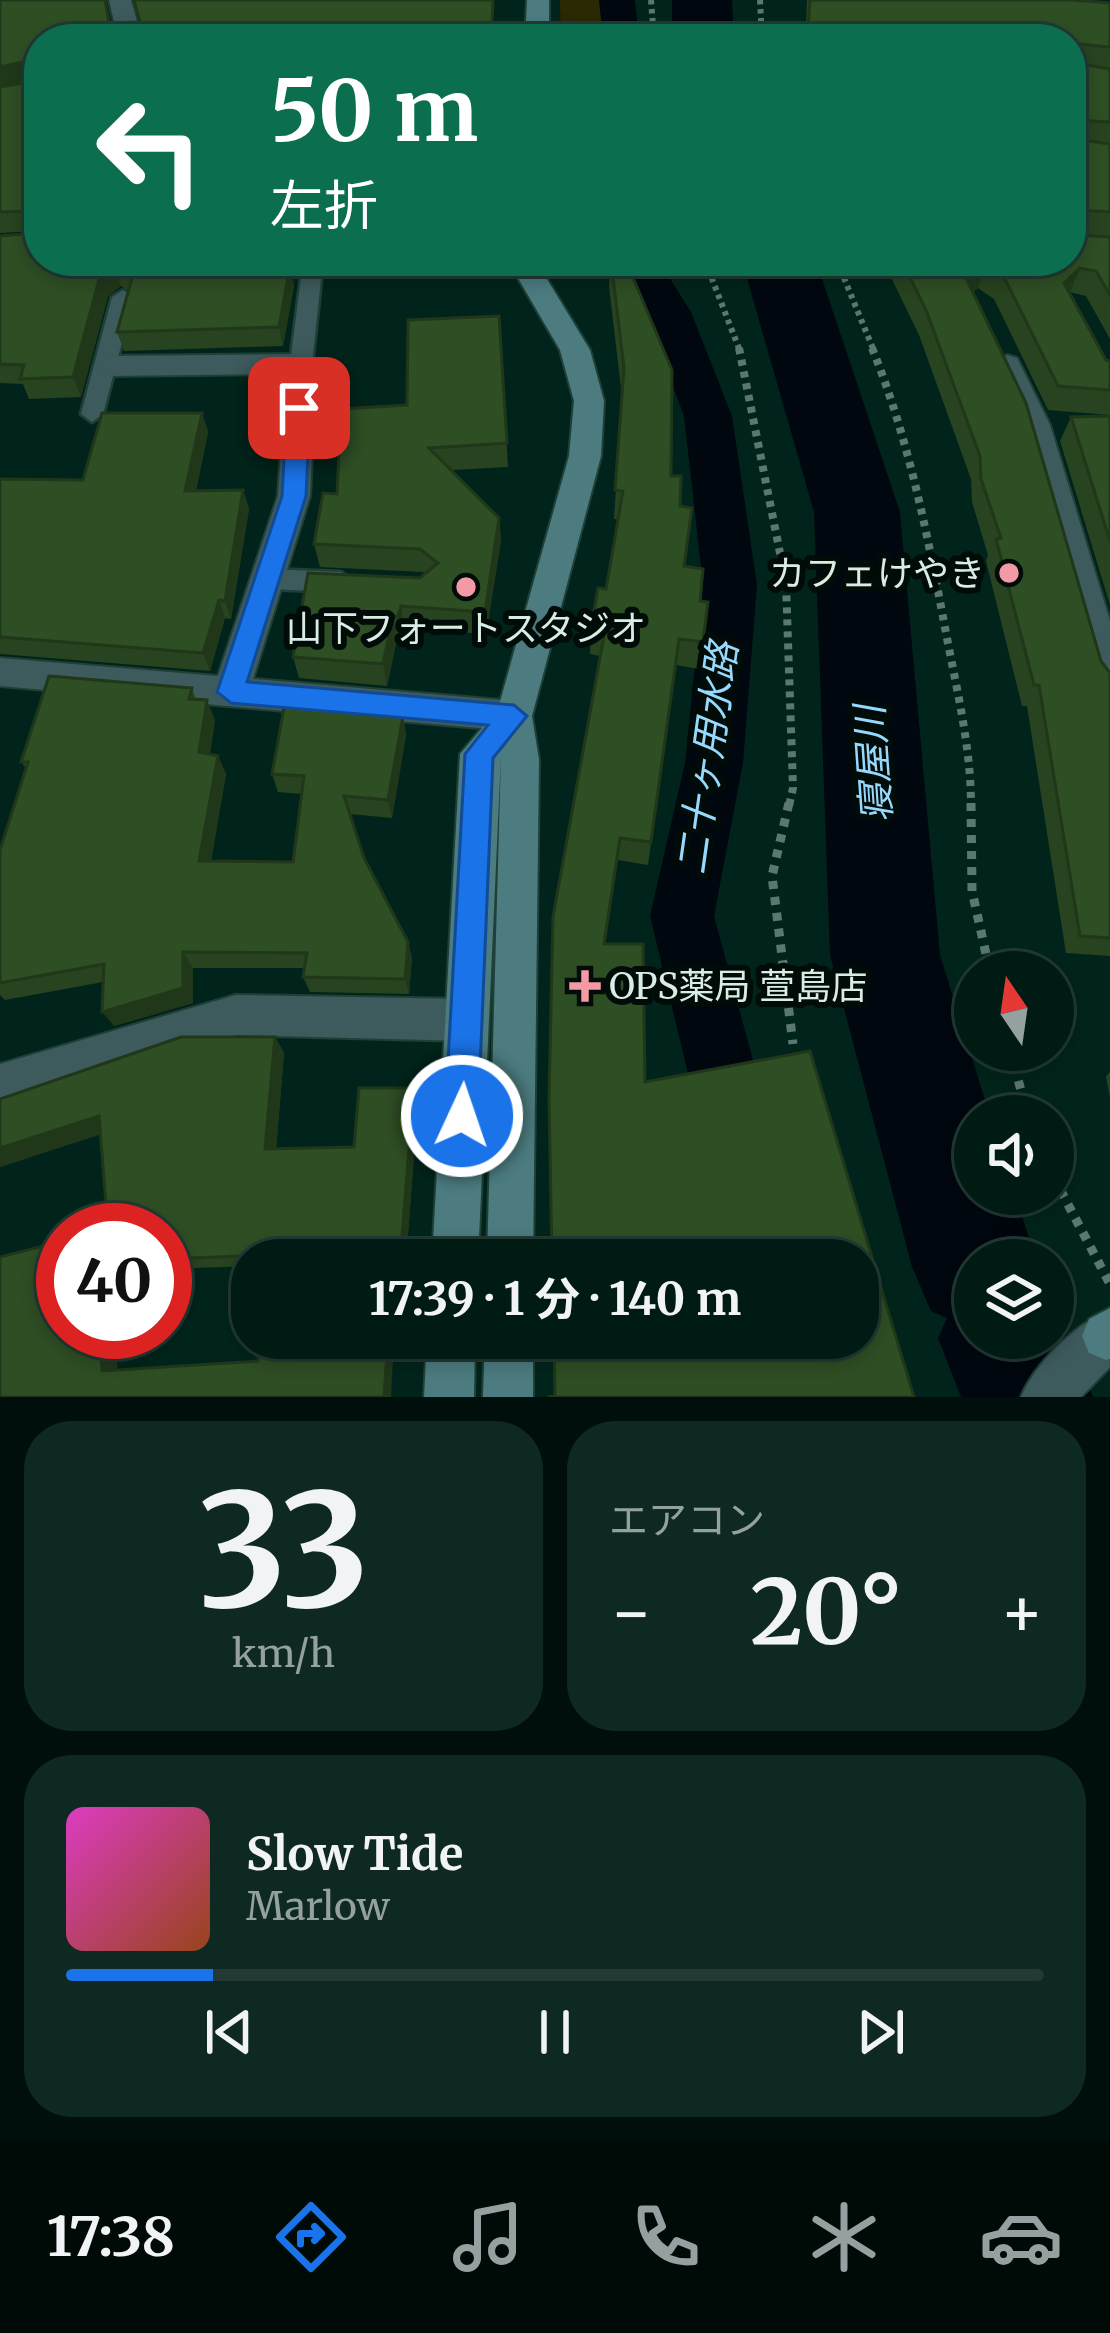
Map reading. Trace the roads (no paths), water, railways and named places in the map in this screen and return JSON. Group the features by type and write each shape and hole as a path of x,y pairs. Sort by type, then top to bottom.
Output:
{"street":[{"path":"510,1239 520,760 514,716 585,456 589,401 575,350 531,276"},
{"path":"996,343 1035,425 1110,680"},
{"path":"108,366 301,364 294,496 231,692"},
{"path":"1035,425 1073,425"},
{"path":"0,672 514,716"},
{"path":"456,1239 479,754 514,716"},
{"path":"0,1087 236,1015 466,1020"},
{"path":"1046,1397 1108,1334"},
{"path":"449,1397 451,1359"},
{"path":"508,1397 509,1359"}],"lane":[{"path":"301,364 311,276"},
{"path":"92,413 123,297"},
{"path":"268,579 379,584"}],"waterway":[{"name":"二十ヶ用水路","path":"617,0 619,24"},
{"name":"寝屋川","path":"702,0 703,24"},
{"name":"二十ヶ用水路","path":"646,276 668,312 708,416 730,585 714,763 682,916 765,1239"},
{"name":"寝屋川","path":"784,276 857,512 885,955 967,1239"},
{"name":"寝屋川","path":"1012,1359 1027,1397"}],"place":[{"name":"カフェけやき","path":"1009,573"},
{"name":"山下フォートスタジオ","path":"466,587"},
{"name":"OPS薬局 萱島店","path":"585,986"}]}
